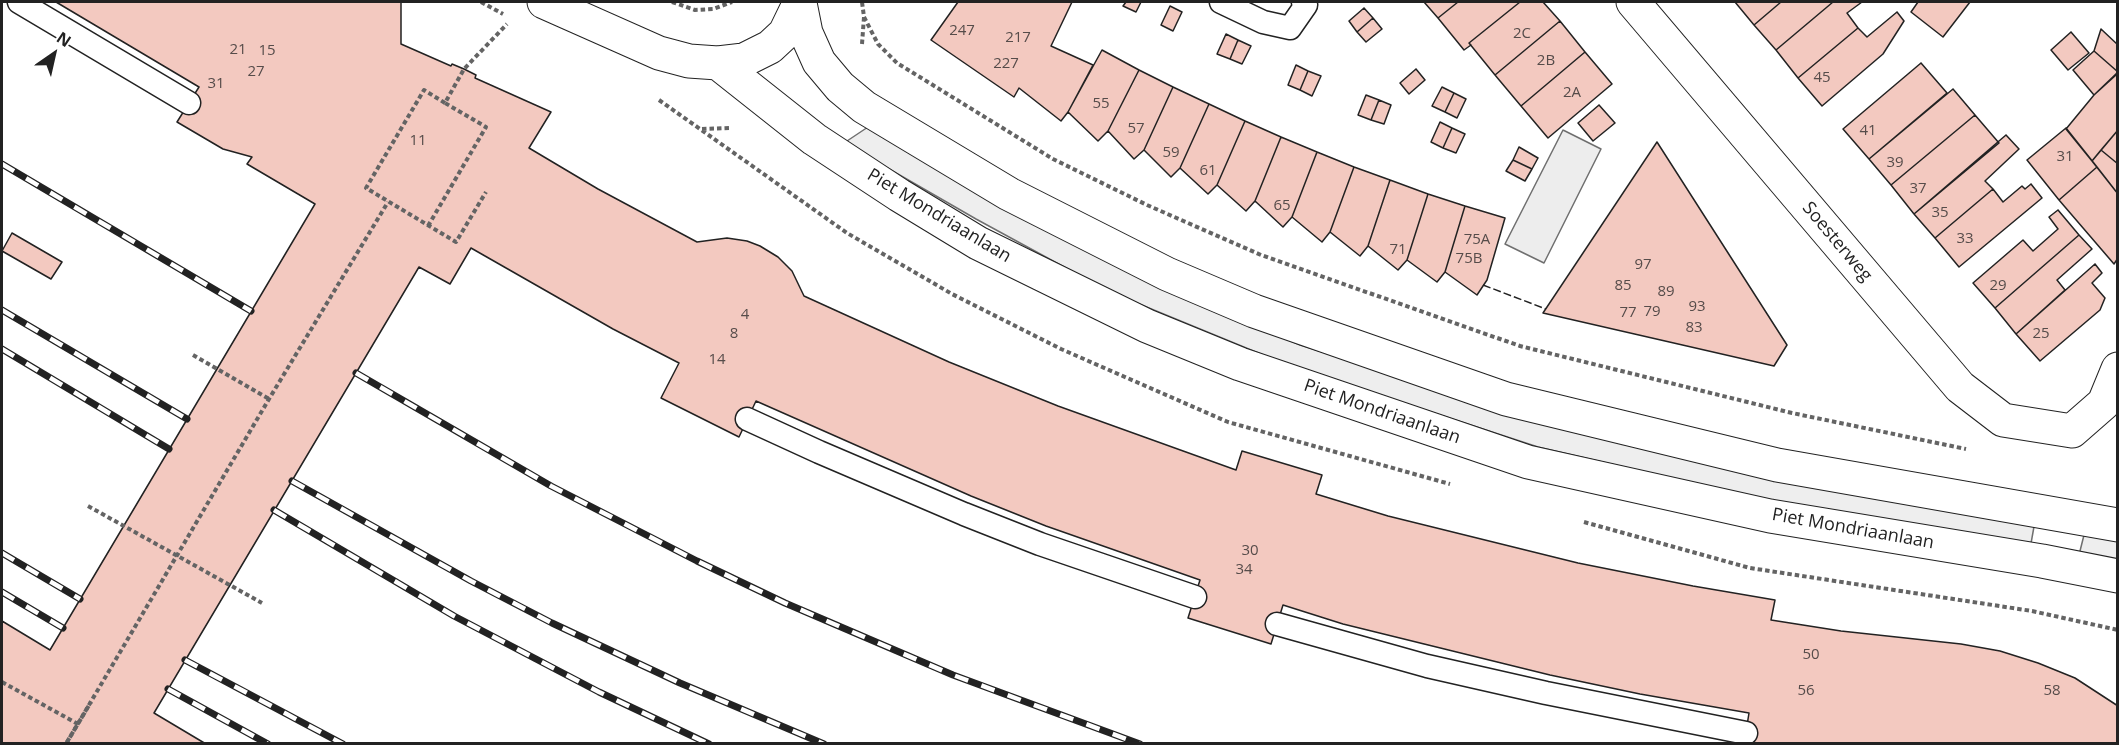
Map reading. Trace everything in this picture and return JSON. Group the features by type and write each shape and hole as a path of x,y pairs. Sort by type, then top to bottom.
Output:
{"street":[{"path":"544,2 659,53 689,61 718,63 744,60 770,47 785,33 800,2"},
{"path":"800,2 806,33 819,62 840,87 864,107 1009,194 1167,274 1254,311 1518,402 1777,465 2118,525"},
{"name":"Soesterweg","path":"1633,2 1960,387 2003,420 2072,431 2104,403 2118,369"},
{"name":"Piet Mondriaanlaan","path":"718,63 813,139 978,243 1147,326 1240,364 1528,462 1770,516 2042,561 2118,576"}],"lane":[{"path":"18,2 189,103"},
{"path":"1221,2 1263,22 1290,28 1306,5 1303,2"},
{"path":"747,419 964,514 1040,544 1195,597"},
{"path":"1277,624 1427,666 1602,705 1746,733"}],"path":[{"path":"445,103 464,69 512,19 481,2"},
{"path":"672,2 695,10 713,9 732,2"},
{"path":"864,17 878,44 897,63 1053,159 1147,205 1261,255 1520,346 1792,413 1973,450"},
{"path":"428,226 486,127 424,90 366,188 388,202 428,226 456,242 486,192"},
{"path":"78,724 388,202"},
{"path":"193,356 269,399"},
{"path":"88,506 262,603"},
{"path":"2032,611 2118,630"},
{"path":"2,682 78,724"},
{"path":"67,743 91,702"}],"shaded area":[{"path":"868,127 1122,268 1300,345 1564,427 2035,521 2030,549 1791,506 1538,447 1290,366 1110,292 844,143"},
{"path":"1563,130 1601,149 1544,263 1505,244"},
{"path":"2085,531 2117,537 2117,567 2078,559"}],"building":[{"path":"56,2 401,2 401,44 451,66 452,64 464,69 476,75 475,78 551,112 529,148 598,189 697,242 727,238 760,246 778,257 792,271 804,296 949,362 1058,406 1236,470 1242,451 1322,475 1316,494 1388,516 1578,563 1775,600 1771,620 1841,631 1961,644 2000,651 2038,663 2075,678 2118,706 2118,744 1744,744 1749,713 1550,675 1343,624 1283,605 1271,644 1188,618 1200,580 1046,526 971,496 756,401 739,437 661,398 679,363 613,329 471,248 450,284 419,267 154,713 206,744 2,744 2,621 50,650 315,204 247,164 252,157 223,149 177,122 199,87"},
{"path":"958,2 1072,2 1051,46 1093,65 1061,121 1019,88 1014,97 931,40"},
{"path":"1126,2 1141,2 1136,12 1123,6"},
{"path":"1424,2 1458,2 1438,18"},
{"path":"1458,2 1520,2 1469,43 1471,45 1464,50 1438,18"},
{"path":"1520,2 1543,2 1560,21 1495,75 1469,43"},
{"path":"1735,2 1781,2 1754,25"},
{"path":"1781,2 1833,2 1776,50 1754,25"},
{"path":"1833,2 1862,2 1847,13 1858,28 1798,78 1776,50"},
{"path":"1918,2 1970,2 1943,37 1911,12"},
{"path":"1170,6 1182,12 1173,31 1161,25"},
{"path":"1364,8 1373,18 1357,32 1349,21"},
{"path":"1897,12 1904,21 1883,54 1822,106 1798,78 1858,28 1867,37"},
{"path":"1373,18 1382,29 1366,42 1357,32"},
{"path":"1560,21 1585,52 1521,106 1495,75"},
{"path":"2101,29 2118,45 2118,72 2094,51"},
{"path":"2071,32 2089,53 2068,70 2051,50"},
{"path":"1226,34 1238,40 1230,59 1217,54"},
{"path":"1238,40 1251,46 1242,64 1230,59"},
{"path":"1102,50 1139,70 1108,131 1098,141 1068,112"},
{"path":"2094,51 2118,72 2094,95 2073,70"},
{"path":"1585,52 1612,84 1548,138 1521,106"},
{"path":"1921,63 1947,93 1869,159 1843,129"},
{"path":"1296,65 1308,71 1300,90 1288,85"},
{"path":"1416,69 1425,80 1409,94 1400,83"},
{"path":"1139,70 1173,87 1144,150 1134,159 1108,131"},
{"path":"1308,71 1321,76 1312,96 1300,90"},
{"path":"2116,75 2118,76 2118,130 2092,161 2066,129 2094,95"},
{"path":"1173,87 1209,104 1180,168 1171,177 1144,150"},
{"path":"1442,87 1454,93 1445,112 1432,106"},
{"path":"1953,89 1975,115 1891,185 1869,159"},
{"path":"1454,93 1466,99 1457,118 1445,112"},
{"path":"1366,95 1379,100 1371,120 1358,115"},
{"path":"1379,100 1391,105 1384,124 1371,120"},
{"path":"1209,104 1245,121 1217,185 1208,194 1180,168"},
{"path":"1599,105 1615,123 1593,141 1578,123"},
{"path":"1975,115 1999,143 1914,214 1891,185"},
{"path":"1245,121 1281,137 1255,201 1246,211 1217,185"},
{"path":"1440,122 1452,128 1443,148 1431,142"},
{"path":"1452,128 1465,134 1456,153 1443,148"},
{"path":"2066,128 2097,167 2059,200 2027,160"},
{"path":"2118,130 2118,164 2101,150"},
{"path":"2006,135 2019,149 1985,181 1993,189 1935,238 1914,214"},
{"path":"1281,137 1317,152 1292,217 1283,227 1255,201"},
{"path":"1657,142 1787,345 1774,366 1543,313"},
{"path":"1519,147 1538,158 1532,169 1513,160"},
{"path":"2101,150 2118,164 2118,194 2092,161"},
{"path":"1317,152 1354,167 1330,232 1322,242 1292,217"},
{"path":"1513,160 1532,169 1525,181 1506,171"},
{"path":"1354,167 1390,180 1368,246 1360,256 1330,232"},
{"path":"2097,167 2118,194 2118,258 2114,264 2059,200"},
{"path":"1390,180 1428,194 1407,260 1398,270 1368,246"},
{"path":"2031,184 2042,198 1959,267 1935,238 1993,189 2003,202 2022,186 2025,189"},
{"path":"1428,194 1465,206 1445,272 1437,282 1407,260"},
{"path":"1465,206 1505,218 1487,280 1477,295 1445,272"},
{"path":"2058,210 2079,235 1995,308 1973,283 2023,240 2033,251 2058,229 2049,217"},
{"path":"12,233 62,262 51,279 2,251"},
{"path":"2079,235 2092,249 2057,280 2065,290 2016,334 1995,308"},
{"path":"2095,264 2102,273 2092,283 2105,298 2100,310 2040,361 2016,334"}],"railway":[{"path":"2,164 251,311"},
{"path":"2,310 187,419"},
{"path":"2,349 169,449"},
{"path":"356,373 551,486 785,603 953,675 1140,744"},
{"path":"292,481 471,581 552,623 680,683 824,744"},
{"path":"274,510 454,616 599,692 709,744"},
{"path":"2,553 80,599"},
{"path":"2,592 63,628"},
{"path":"185,660 343,744"},
{"path":"168,689 268,744"}],"fence":[{"path":"1483,285 1546,309"}]}
